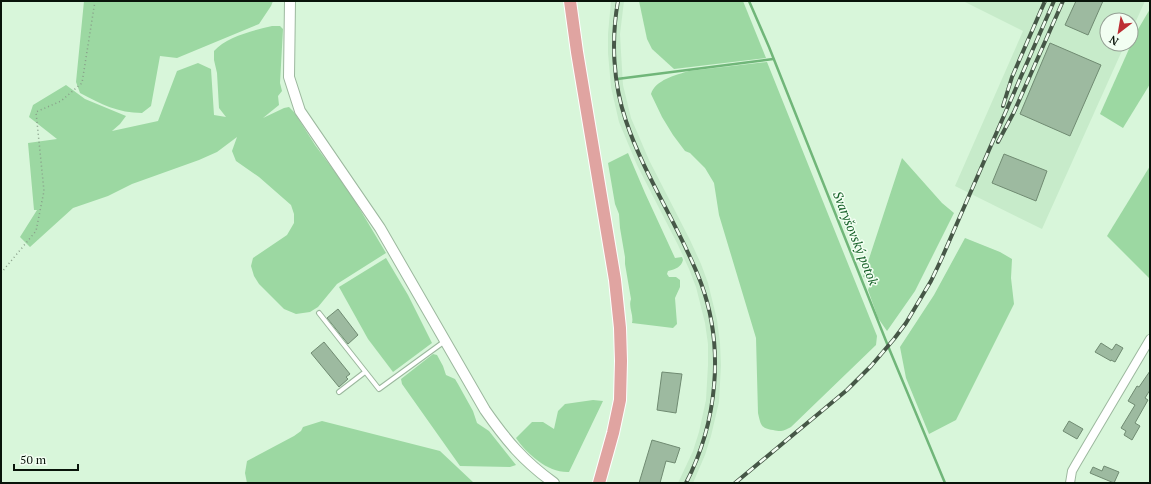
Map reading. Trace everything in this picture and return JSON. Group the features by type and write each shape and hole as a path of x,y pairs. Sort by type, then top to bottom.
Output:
{"main road":[{"path":"570,1 577,52 615,280 620,328 620,400 614,433 599,483"}],"street":[{"path":"289,2 289,78 300,111 380,228 485,410 515,450 530,465 554,483"},
{"path":"1070,483 1072,471 1150,339"}],"lane":[{"path":"319,313 379,389 445,341"},
{"path":"339,392 365,372"}],"path":[{"path":"1,273 36,231 44,191 36,112 61,101 82,83 95,1"}],"shaded area":[{"path":"611,1 624,1 620,34 621,52 623,85 631,118 649,160 701,264 708,283 717,320 721,365 719,402 705,455 693,483 678,483 693,451 706,400 708,344 705,323 696,287 689,269 637,165 619,122 611,87 608,53"},
{"path":"963,1 1145,1 1139,14 1139,12 1099,12 1099,52 1121,52 1042,229 955,186 1023,31"}],"green space":[{"path":"84,1 273,1 259,24 177,58 160,56 151,106 142,113 133,113 117,110 80,93 76,82"},
{"path":"639,1 743,1 766,58 674,69 652,49 647,39"},
{"path":"1150,9 1150,84 1123,128 1100,114 1128,52 1139,52 1139,28"},
{"path":"272,26 280,26 283,29 280,83 282,91 278,96 279,105 263,118 289,107 294,112 315,145 349,191 386,253 337,284 318,307 310,312 296,314 284,309 259,284 254,276 251,266 253,258 287,235 294,223 294,214 291,205 259,177 236,161 232,151 237,137 217,152 199,160 132,184 108,196 73,208 30,247 20,237 37,210 34,210 28,143 57,139 29,117 33,105 66,85 85,99 126,116 112,131 158,121 177,71 198,63 211,69 214,115 226,117 219,108 214,51 219,46 233,38"},
{"path":"767,62 877,336 876,345 791,427 781,431 766,428 762,426 760,421 758,413 756,338 719,215 714,183 705,168 690,153 685,151 673,135 651,94 653,89 661,82 672,76 689,71"},
{"path":"628,153 675,258 682,257 683,260 679,266 668,271 667,274 669,277 676,277 680,280 680,287 675,298 677,324 673,328 632,323 630,305 631,299 619,214 615,204 608,163"},
{"path":"902,158 942,203 954,213 915,291 887,331 878,318 868,290 872,279 863,277"},
{"path":"1150,166 1150,279 1107,236"},
{"path":"965,238 1000,252 1012,259 1011,278 1014,304 956,420 929,434 906,378 900,347 934,295"},
{"path":"386,258 408,295 432,343 393,372 368,339 339,287"},
{"path":"433,354 437,355 446,375 455,379 473,411 477,423 489,431 516,465 510,467 460,466 402,384 401,379"},
{"path":"593,400 603,401 569,472 546,466 532,456 516,438 532,422 543,422 554,429 558,411 565,404"},
{"path":"322,421 440,451 474,483 247,483 245,473 247,461 294,436 301,431 303,427"}],"building":[{"path":"1076,1 1103,1 1088,35 1065,25"},
{"path":"1050,43 1101,65 1070,136 1020,114"},
{"path":"1004,154 1047,171 1036,201 992,183"},
{"path":"338,309 358,335 348,344 327,318"},
{"path":"324,342 350,374 346,377 348,379 339,387 311,353"},
{"path":"1101,343 1112,350 1116,344 1123,348 1115,362 1095,352"},
{"path":"1150,371 1150,390 1145,398 1148,400 1135,423 1140,426 1132,440 1124,435 1126,431 1121,428 1135,405 1128,401 1137,386 1139,387"},
{"path":"662,372 682,374 676,413 657,410"},
{"path":"1069,421 1083,429 1077,439 1063,431"},
{"path":"652,440 680,448 675,463 666,461 660,483 639,483"},
{"path":"1104,466 1119,472 1114,483 1090,473 1093,467 1102,471"}],"waterway":[{"name":"Svaryšovský potok","path":"749,1 945,483"},
{"path":"617,79 773,59"}],"railway":[{"path":"618,1 614,31 614,61 618,92 626,121 643,162 693,262 709,308 713,333 715,359 711,410 705,436 697,460 686,483"},
{"path":"1003,106 1012,77 1045,1"},
{"path":"735,483 847,390 871,366 906,323 931,281 941,260 1054,1"},
{"path":"998,142 1014,112 1063,1"}]}
